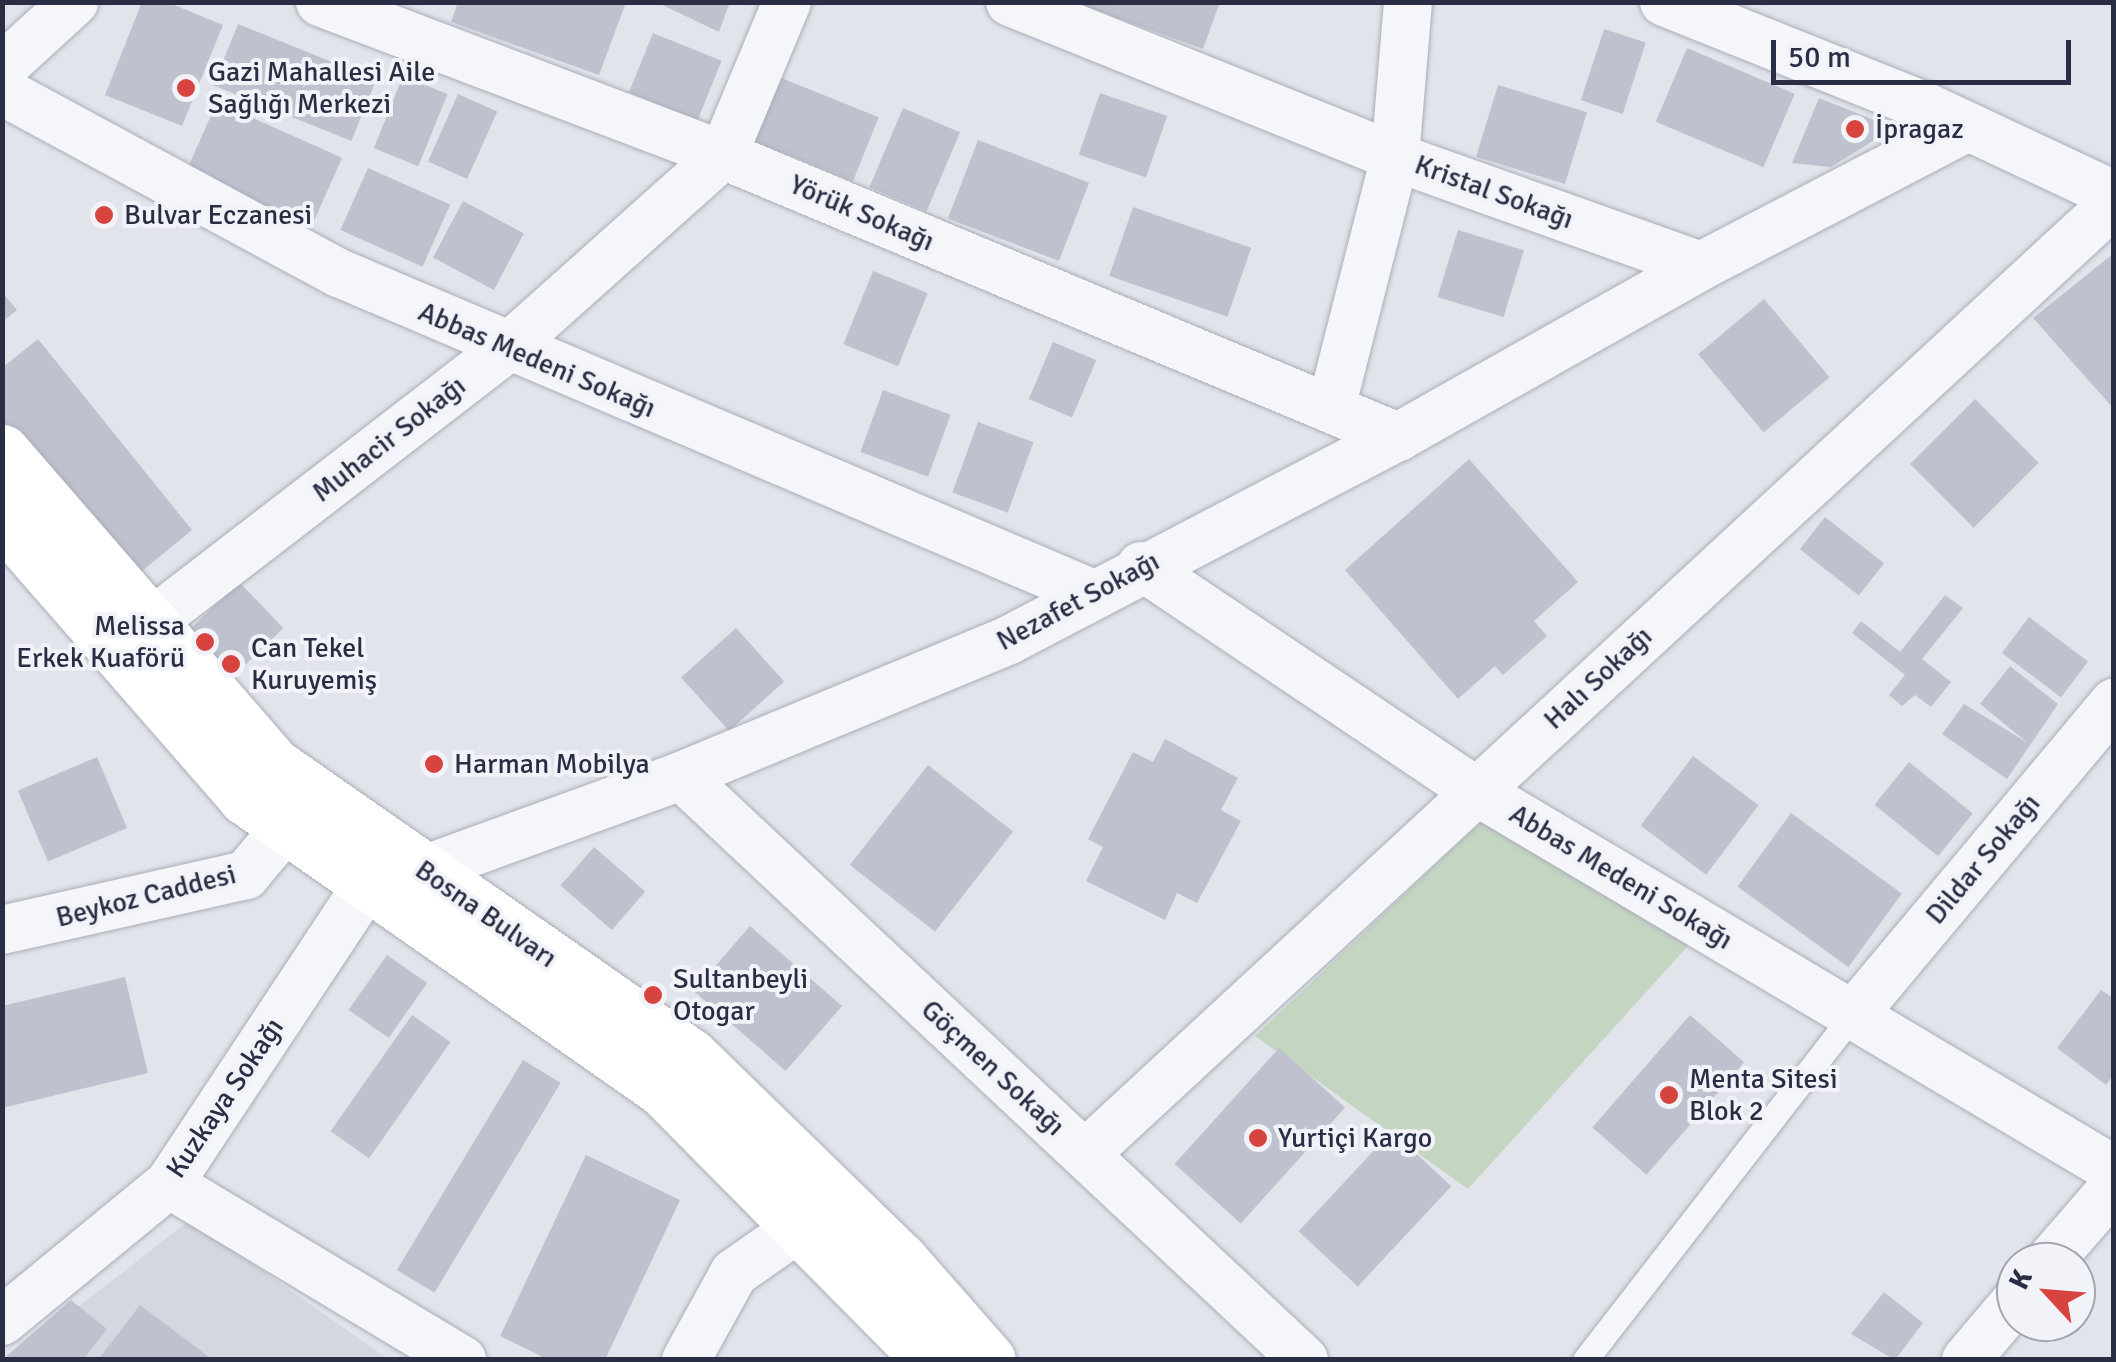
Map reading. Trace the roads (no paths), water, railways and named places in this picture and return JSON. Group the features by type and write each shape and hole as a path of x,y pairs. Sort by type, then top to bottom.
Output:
{"main road":[{"name":"Bosna Bulvarı","path":"2,452 273,766 301,811 368,883 664,1089 803,1225 932,1360"},
{"name":"Bosna Bulvarı","path":"2,518 245,798 301,811 424,870 690,1056 900,1260 988,1360"}],"street":[{"path":"2,68 74,2"},
{"name":"Yörük Sokağı","path":"320,2 723,155 1398,438"},
{"name":"Muhacir Sokağı","path":"149,624 506,349 723,155 786,2"},
{"name":"Kristal Sokağı","path":"1010,2 1395,157 1701,266"},
{"path":"1331,408 1395,157 1408,2"},
{"path":"1664,2 1968,127 2114,195"},
{"name":"Abbas Medeni Sokağı","path":"2,91 339,273 506,349 1088,592"},
{"path":"1701,266 1968,127"},
{"name":"Halı Sokağı","path":"1085,1154 2114,203"},
{"name":"Nezafet Sokağı","path":"424,870 681,776 1009,640 1088,592 1398,438 1701,266"},
{"name":"Abbas Medeni Sokağı","path":"1142,566 1476,791 2114,1170"},
{"name":"Dildar Sokağı","path":"1853,1016 2114,704"},
{"name":"Göçmen Sokağı","path":"681,776 1304,1360"},
{"name":"Beykoz Caddesi","path":"2,930 246,874 301,811"},
{"name":"Kuzkaya Sokağı","path":"2,1321 170,1184 368,883"},
{"path":"170,1184 462,1360"},
{"path":"2066,1242 2114,1187"},
{"path":"686,1360 734,1273 803,1225"},
{"path":"1966,1360 1996,1325"}],"lane":[{"path":"1585,1360 1853,1016"}],"place":[{"name":"Gazi Mahallesi Aile Sağlığı Merkezi","path":"186,88"},
{"name":"İpragaz","path":"1855,129"},
{"name":"Bulvar Eczanesi","path":"104,215"},
{"name":"Melissa Erkek Kuaförü","path":"205,642"},
{"name":"Can Tekel Kuruyemiş","path":"231,664"},
{"name":"Harman Mobilya","path":"434,764"},
{"name":"Sultanbeyli Otogar","path":"653,995"},
{"name":"Menta Sitesi Blok 2","path":"1669,1095"},
{"name":"Yurtiçi Kargo","path":"1258,1138"}]}
